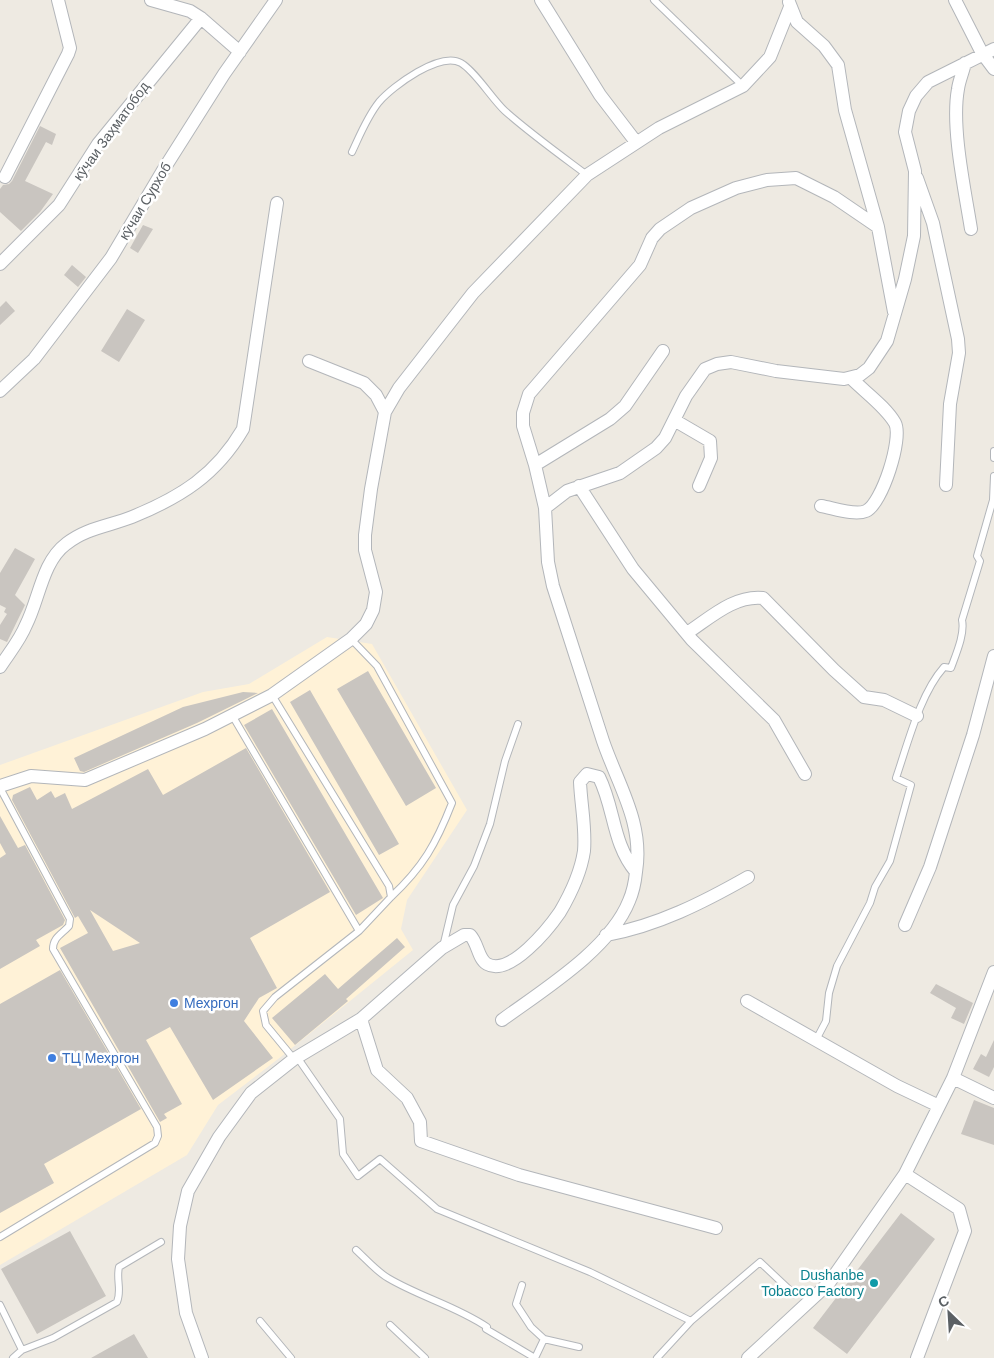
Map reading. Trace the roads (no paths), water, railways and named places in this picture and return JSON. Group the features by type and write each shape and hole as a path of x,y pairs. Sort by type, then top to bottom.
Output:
{"street":[{"path":"5,177 68,54 68,40 58,0"},
{"path":"151,0 190,11 201,18 240,52"},
{"name":"кӯчаи Сурхоб","path":"0,391 34,359 111,258 162,172 276,0"},
{"path":"542,0 600,95 636,142"},
{"path":"956,0 982,53 994,69"},
{"path":"0,787 31,776 85,780 205,729 272,695 351,639 366,624 373,610 376,592 366,550 365,535 385,412 399,388 473,293 587,175 659,128 743,86 770,57 789,4"},
{"path":"789,4 796,22 824,46 838,65 845,110 878,226 895,314"},
{"name":"кӯчаи Заҳматобод","path":"0,264 59,205 98,144 159,66 201,18"},
{"path":"946,485 950,413 959,353 958,338 935,233 904,132 916,96 928,82 982,53 994,49"},
{"path":"965,63 958,89 957,106 960,152 971,229"},
{"path":"544,508 567,491 620,472 636,463 665,438 698,376 705,369 717,364 731,362 776,371 852,378 860,375 876,361 887,341 906,279 914,236 915,171"},
{"path":"502,1020 566,972 606,935 629,902 639,852 637,834 626,797 604,744 553,586 548,562 544,508 535,465 523,426 523,413 529,394 640,265 652,238 660,229 691,208 736,188 767,180 796,178 834,197 878,226"},
{"path":"0,667 26,626 54,556 64,544 85,531 132,517 186,492 210,472 232,448 243,429 277,203"},
{"path":"535,465 610,419 625,406 663,351"},
{"path":"309,361 364,383 376,396 385,412"},
{"path":"821,506 861,513 874,506 884,485 898,437 895,423 852,378"},
{"path":"674,420 710,441 710,458 699,486"},
{"path":"579,486 633,569 687,633 774,720 805,774"},
{"path":"687,633 733,603 749,596 763,598 834,670 864,697 884,700 917,716"},
{"path":"905,925 930,867 973,735 994,656"},
{"path":"202,1358 186,1313 178,1259 180,1226 188,1191 219,1136 251,1092 296,1058 361,1019 442,948 458,938 468,934 473,938 485,963 494,967 504,966 537,941 560,911 575,881 584,852 584,818 580,782 587,774 599,777 606,790 618,841 626,860 636,872"},
{"path":"606,935 650,924 711,898 748,877"},
{"path":"748,1358 830,1283 905,1174 954,1078 994,972"},
{"path":"747,1001 897,1086 939,1106"},
{"path":"361,1019 377,1070 407,1098 420,1122 421,1141 519,1175 716,1228"},
{"path":"954,1078 994,1098"},
{"path":"905,1174 959,1210 965,1231 918,1358"}],"lane":[{"path":"654,0 743,86"},
{"path":"352,152 366,122 378,103 390,91 433,65 451,59 462,63 509,114 587,175"},
{"path":"994,451 994,458"},
{"path":"816,1040 826,1021 829,993 837,966 870,903 875,887 890,861 911,785 896,778 917,716 937,675 944,667 951,668 956,655 963,625 962,620 980,561 977,556 993,500 994,476"},
{"path":"351,639 376,666 452,804 436,842 410,879 359,931 275,997 262,1011 266,1025 296,1058 340,1119 343,1154 358,1176 380,1159 437,1209 590,1272 691,1321"},
{"path":"272,695 389,886 391,898"},
{"path":"232,715 359,931"},
{"path":"442,948 453,905 474,866 490,824 505,760 518,724"},
{"path":"0,787 70,918 69,926 58,936 53,943 52,949 157,1127 158,1136 155,1143 0,1237"},
{"path":"13,1358 22,1350 54,1338 117,1302 121,1293 116,1279 119,1267 161,1242"},
{"path":"356,1250 386,1277 472,1317 487,1327 486,1329 535,1358 544,1339"},
{"path":"657,1358 691,1321 760,1262 794,1294"},
{"path":"522,1284 516,1298 517,1308 531,1327 544,1339 579,1347"},
{"path":"0,1305 22,1350"},
{"path":"260,1321 291,1358"},
{"path":"390,1325 425,1358"}],"place":[{"name":"Мехргон","path":"174,1003"},
{"name":"ТЦ Мехргон","path":"52,1058"},
{"name":"Dushanbe Tobacco Factory","path":"874,1283"}]}
